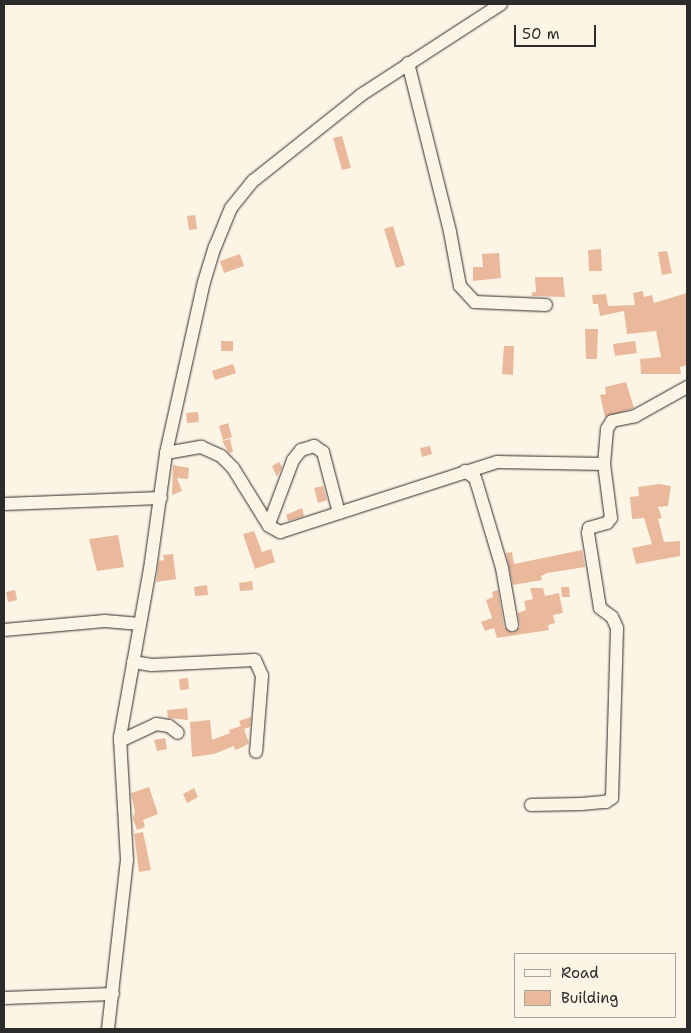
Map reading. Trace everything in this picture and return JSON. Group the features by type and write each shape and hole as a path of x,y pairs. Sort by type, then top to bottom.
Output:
{"street":[{"path":"108,1029 107,994 127,860 120,741 133,662 134,623 161,498 166,453 205,276 236,201 253,181 331,117 408,63 501,4"},
{"path":"408,63 450,232 460,286 475,302 546,305"},
{"path":"531,805 606,802 614,792 617,628 612,617 600,608 588,533 591,527 610,521 604,464 608,424 635,416 687,387"},
{"path":"269,524 284,476 293,460 301,450 314,446 323,452 339,512"},
{"path":"166,453 202,447 221,456 233,468 275,531 285,531 466,471 513,460 604,464"},
{"path":"466,471 475,478 477,484 502,568 512,625"},
{"path":"4,504 161,498"},
{"path":"4,630 134,623"},
{"path":"133,662 152,665 255,660 262,676 256,752"},
{"path":"120,741 156,724 169,726 178,733"},
{"path":"4,998 107,994"}],"building":[{"path":"342,136 351,168 342,170 333,138"},
{"path":"195,215 197,229 189,230 187,216"},
{"path":"393,226 405,265 396,268 384,229"},
{"path":"601,249 602,271 589,271 588,250"},
{"path":"667,251 672,273 662,275 658,252"},
{"path":"499,253 501,278 473,281 473,267 483,267 482,254"},
{"path":"240,254 244,266 224,273 220,261"},
{"path":"535,277 563,277 565,297 532,296 532,292 536,292"},
{"path":"643,291 644,297 652,295 654,303 687,293 687,365 680,367 681,374 641,374 640,359 661,357 656,331 627,334 624,311 600,316 598,304 593,304 592,295 606,294 608,306 635,305 633,293"},
{"path":"585,329 598,329 597,359 586,359"},
{"path":"221,341 233,341 233,351 221,351"},
{"path":"635,341 637,353 615,356 613,344"},
{"path":"504,346 514,346 513,375 502,374"},
{"path":"233,364 236,373 215,380 212,371"},
{"path":"626,382 634,408 605,417 600,395 606,394 605,387"},
{"path":"198,412 199,422 187,423 186,413"},
{"path":"228,423 232,437 223,440 219,426"},
{"path":"230,439 233,452 229,453 222,441"},
{"path":"430,446 432,454 422,457 420,448"},
{"path":"279,462 282,467 277,477 272,466"},
{"path":"173,465 189,468 188,479 177,478 182,491 172,495"},
{"path":"659,484 671,486 668,506 658,507 662,518 658,519 664,542 680,541 680,556 636,564 632,548 652,544 644,518 632,519 630,497 639,496 638,487"},
{"path":"323,486 327,500 318,503 314,488"},
{"path":"302,508 304,516 288,521 286,515"},
{"path":"254,531 262,552 271,549 275,562 255,569 243,534"},
{"path":"118,535 124,567 97,571 89,539"},
{"path":"582,550 585,567 547,573 541,576 542,580 513,585 506,553 512,552 514,564"},
{"path":"173,554 176,579 156,582 159,561 164,560 163,555"},
{"path":"252,581 253,590 240,591 239,583"},
{"path":"207,585 208,595 195,596 194,587"},
{"path":"561,587 569,587 570,597 562,597"},
{"path":"530,588 543,588 545,596 559,593 563,613 553,615 555,623 548,625 549,630 497,638 494,628 485,631 481,622 492,618 486,600 493,597 492,592 498,590 504,627 513,633 520,627 518,613 526,610 524,601 533,599"},
{"path":"15,590 17,600 8,602 6,592"},
{"path":"188,678 189,689 180,690 179,679"},
{"path":"187,708 188,720 168,718 167,710"},
{"path":"251,717 250,727 244,729 249,743 235,750 234,746 214,754 192,757 190,722 210,720 212,740 230,733 229,730 241,726 239,721"},
{"path":"165,738 167,749 157,751 154,740"},
{"path":"149,787 158,814 143,820 145,827 137,830 133,819 135,812 131,793"},
{"path":"194,788 198,797 187,803 183,794"},
{"path":"143,832 151,870 139,872 134,834"}]}
